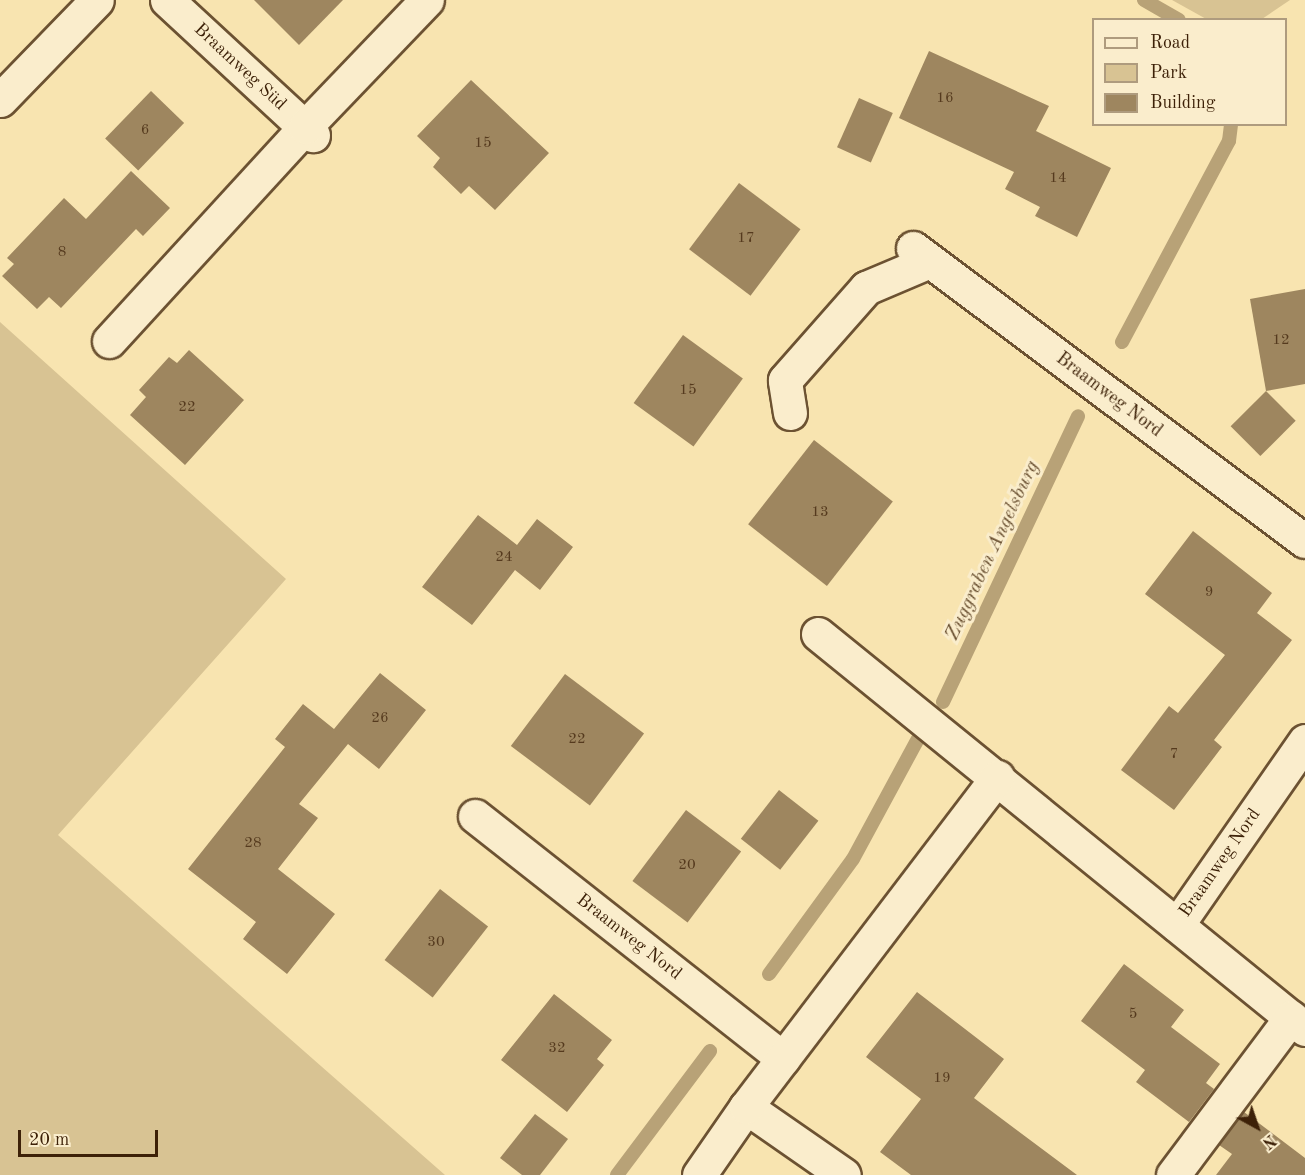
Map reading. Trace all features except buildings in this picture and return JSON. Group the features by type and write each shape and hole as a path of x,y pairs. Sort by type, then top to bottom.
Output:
{"street":[{"path":"0,100 97,0"},
{"name":"Braamweg Süd","path":"167,0 309,131"},
{"path":"110,341 309,131 427,0"},
{"name":"Braamweg Nord","path":"790,413 785,380 866,288 922,255 1305,541"},
{"name":"Braamweg Nord","path":"818,634 1298,1023"},
{"name":"Braamweg Nord","path":"1177,925 1305,741"},
{"path":"699,1175 746,1107 997,777"},
{"name":"Braamweg Nord","path":"475,816 783,1058"},
{"path":"1173,1175 1298,1023"},
{"path":"746,1107 843,1175"}],"green space":[{"path":"1172,0 1290,0 1263,18 1204,18"},
{"path":"0,322 286,579 58,835 445,1175 0,1175"}],"waterway":[{"name":"Zuggraben Angelsburg","path":"1144,0 1176,18"},
{"name":"Zuggraben Angelsburg","path":"1122,342 1229,141 1231,126"},
{"name":"Zuggraben Angelsburg","path":"943,702 1078,416"},
{"name":"Zuggraben Angelsburg","path":"769,974 853,859 918,739"},
{"name":"Zuggraben Angelsburg","path":"617,1175 710,1051"}]}
